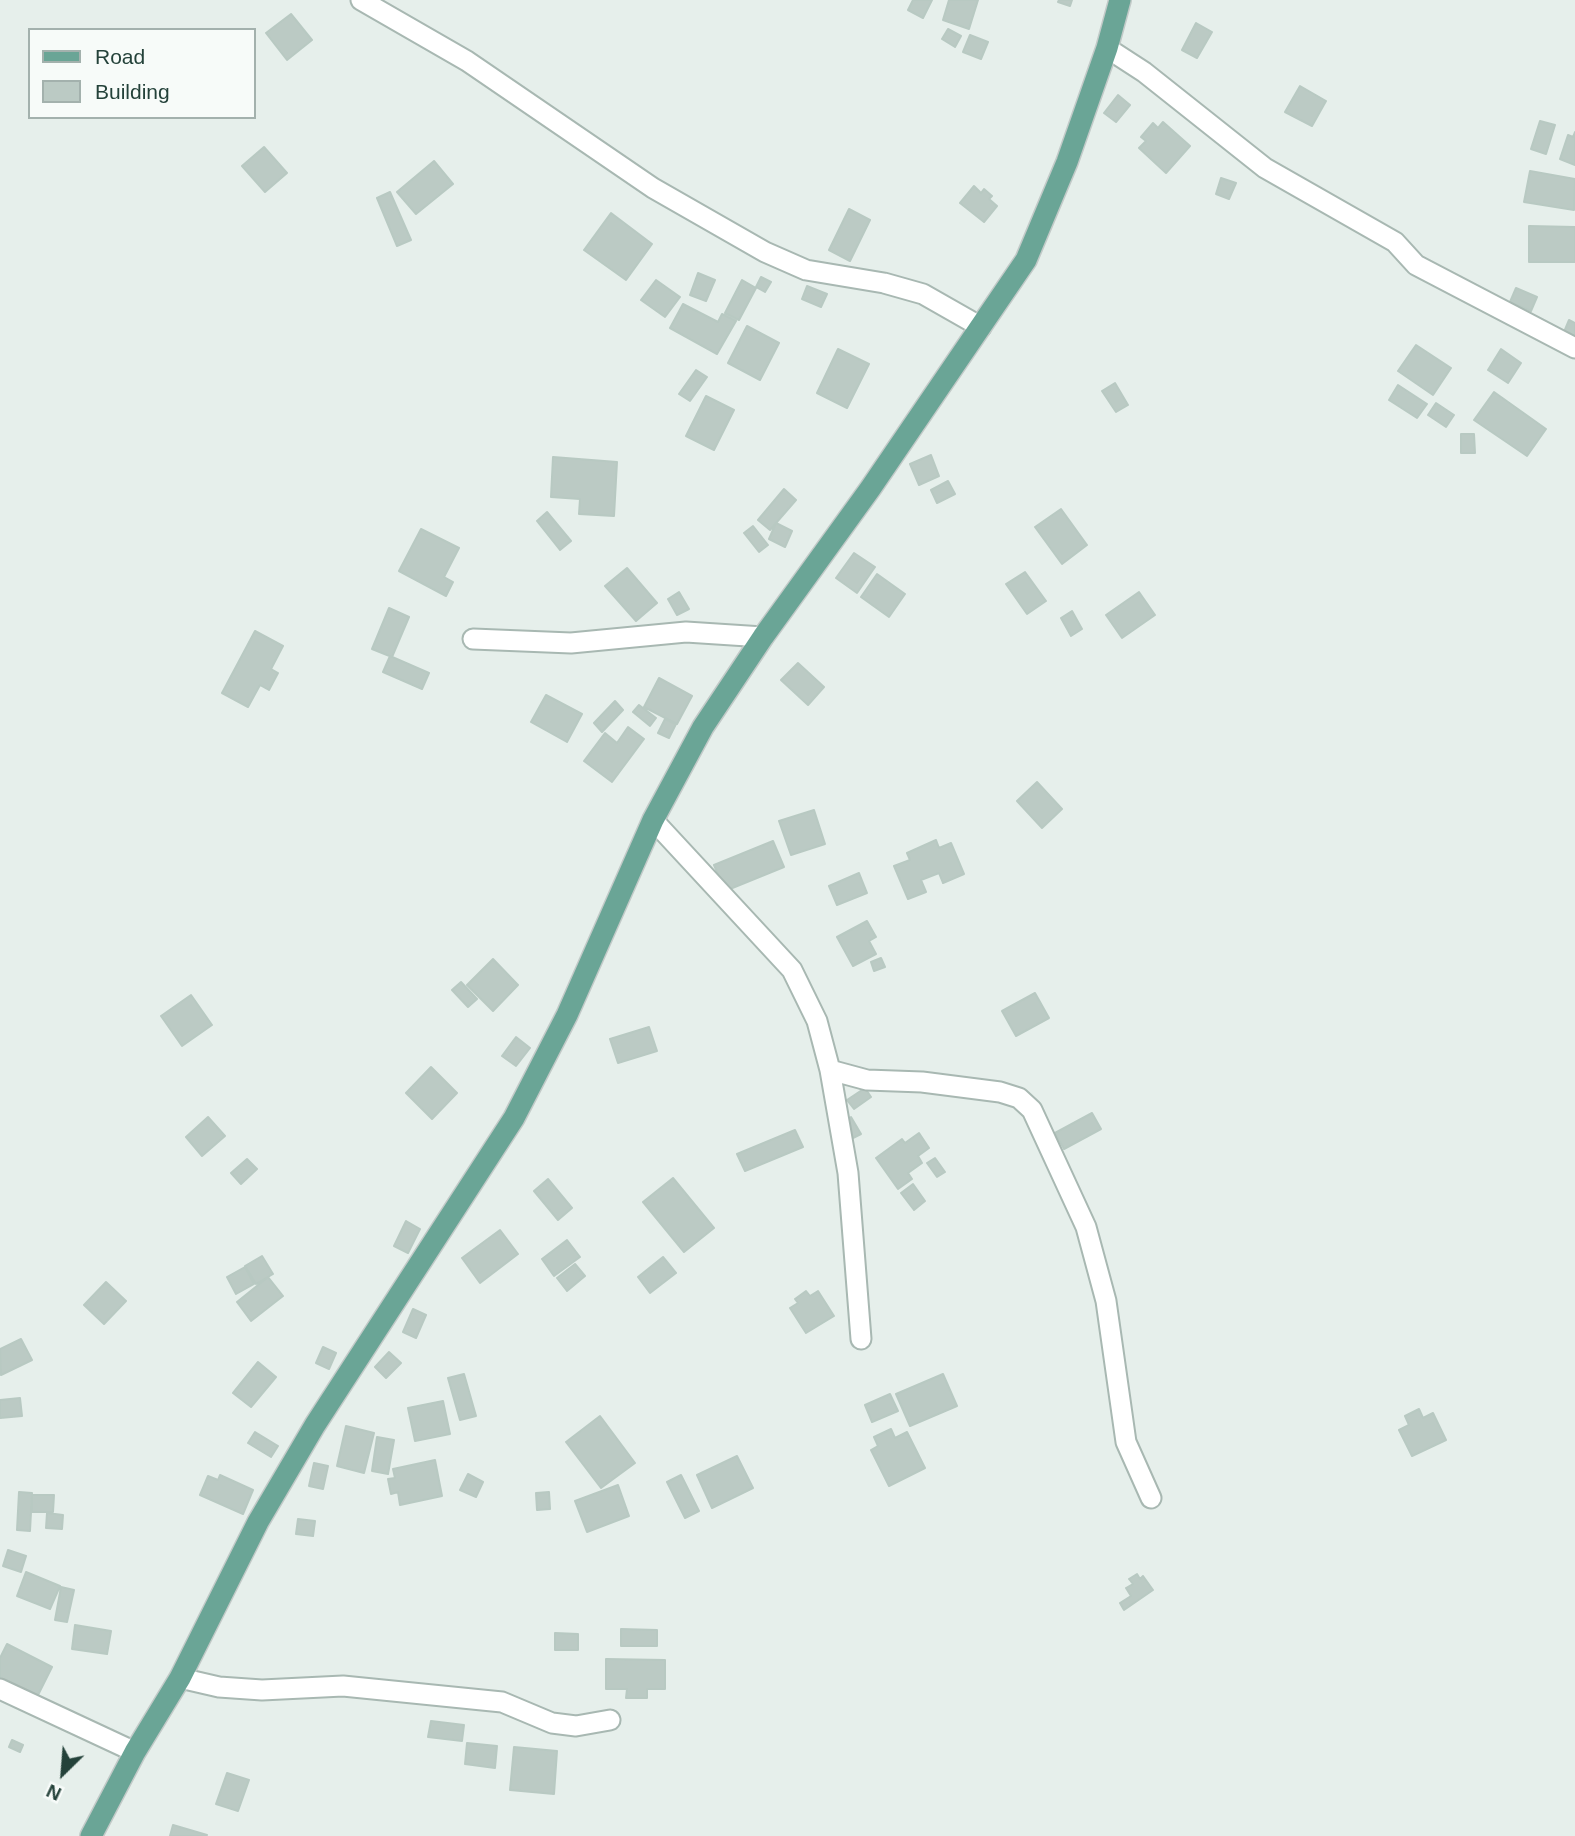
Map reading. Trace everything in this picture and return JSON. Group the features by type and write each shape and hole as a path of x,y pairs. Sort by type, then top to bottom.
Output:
{"main road":[{"path":"91,1836 135,1752 180,1678 258,1522 315,1425 514,1118 567,1015 653,820 703,727 1026,260 1068,162 1107,48 1120,0"}],"street":[{"path":"361,0 467,61 653,188 765,251 806,270 884,283 922,294 981,327"},
{"path":"1107,48 1144,72 1265,168 1395,242 1416,265 1575,348"},
{"path":"473,639 571,643 686,632 763,637"},
{"path":"653,820 792,970 817,1021 830,1070 848,1173 862,1339"},
{"path":"830,1070 867,1080 922,1082 1000,1092 1019,1098 1032,1110 1086,1227 1106,1301 1126,1442 1151,1498"},
{"path":"180,1678 219,1686 261,1690 343,1685 502,1702 552,1723 576,1726 610,1720"},
{"path":"0,1689 135,1752"}],"building":[{"path":"913,0 932,0 923,18 908,10"},
{"path":"949,0 978,0 969,29 943,20"},
{"path":"1072,0 1070,6 1058,2"},
{"path":"291,14 312,40 287,60 266,33"},
{"path":"1196,23 1212,32 1197,58 1182,50"},
{"path":"948,29 961,36 955,47 942,39"},
{"path":"970,35 988,42 981,59 963,52"},
{"path":"1300,86 1326,101 1312,126 1285,112"},
{"path":"1118,95 1130,105 1116,122 1104,113"},
{"path":"1540,121 1555,125 1546,154 1531,149"},
{"path":"1163,122 1190,146 1166,173 1139,148 1146,141 1141,137 1153,123 1158,128"},
{"path":"1575,132 1575,165 1560,159 1568,135 1573,137"},
{"path":"264,147 287,173 265,192 242,166"},
{"path":"434,161 453,184 416,214 397,192"},
{"path":"1530,171 1575,179 1574,210 1524,202"},
{"path":"1221,178 1236,183 1229,199 1216,194"},
{"path":"974,186 981,193 984,189 992,196 989,199 997,206 984,222 960,203"},
{"path":"390,192 411,240 397,246 377,198"},
{"path":"849,209 870,220 850,261 829,250"},
{"path":"611,213 652,244 626,280 584,250"},
{"path":"1529,226 1575,227 1575,262 1529,262"},
{"path":"698,273 715,280 706,301 690,295"},
{"path":"761,277 771,282 765,292 756,287"},
{"path":"656,280 680,297 665,317 641,300"},
{"path":"742,280 756,288 739,320 725,313"},
{"path":"807,286 827,294 821,307 802,299"},
{"path":"1516,288 1537,297 1531,311 1510,302"},
{"path":"683,304 718,322 722,314 736,321 717,354 670,328"},
{"path":"1569,320 1575,323 1575,337 1564,332"},
{"path":"747,326 779,343 760,380 728,363"},
{"path":"1416,345 1451,368 1433,395 1398,371"},
{"path":"838,349 869,364 847,408 817,393"},
{"path":"1501,349 1521,363 1508,383 1488,370"},
{"path":"696,370 707,377 690,401 679,394"},
{"path":"1115,383 1128,405 1116,412 1102,391"},
{"path":"1398,385 1427,404 1417,418 1389,400"},
{"path":"1494,392 1546,429 1527,456 1474,420"},
{"path":"706,396 734,410 714,450 686,436"},
{"path":"1436,403 1454,415 1446,427 1428,415"},
{"path":"1461,434 1474,434 1475,453 1461,453"},
{"path":"931,455 939,476 919,485 910,464"},
{"path":"553,457 617,462 614,516 579,514 580,499 551,497"},
{"path":"948,481 955,494 937,503 931,490"},
{"path":"784,489 796,500 770,530 758,520"},
{"path":"1061,509 1087,545 1062,564 1035,527"},
{"path":"547,512 571,541 560,550 537,521"},
{"path":"776,523 792,531 785,547 769,539"},
{"path":"753,526 768,545 759,552 744,533"},
{"path":"421,529 459,548 444,577 453,582 446,596 399,571"},
{"path":"854,553 875,567 857,593 836,578"},
{"path":"627,568 657,603 636,621 605,586"},
{"path":"1025,572 1046,601 1027,614 1006,584"},
{"path":"877,574 905,594 889,617 861,597"},
{"path":"679,592 689,609 677,615 668,599"},
{"path":"1139,592 1155,615 1122,638 1106,615"},
{"path":"389,608 409,617 392,657 372,649"},
{"path":"1072,611 1082,629 1071,636 1061,618"},
{"path":"255,631 283,646 271,669 278,673 269,690 260,685 248,707 222,693"},
{"path":"390,656 429,673 422,689 383,672"},
{"path":"798,663 824,687 808,705 781,680"},
{"path":"659,678 692,696 677,724 644,707"},
{"path":"546,695 582,714 567,742 531,722"},
{"path":"615,701 623,710 602,732 594,723"},
{"path":"639,705 656,718 650,726 633,712"},
{"path":"665,719 676,724 669,738 658,733"},
{"path":"628,727 644,739 612,782 584,761 605,733 617,743"},
{"path":"1037,782 1062,809 1042,828 1017,801"},
{"path":"814,810 825,844 791,855 779,821"},
{"path":"936,840 939,848 951,843 964,874 943,883 939,873 921,880 926,892 908,899 894,866 910,860 907,853"},
{"path":"773,841 784,867 725,891 714,865"},
{"path":"859,873 867,893 837,905 829,886"},
{"path":"867,921 876,937 869,941 876,954 853,966 837,937"},
{"path":"881,958 885,967 874,971 871,962"},
{"path":"493,959 518,985 493,1011 467,985"},
{"path":"461,982 477,999 468,1007 452,990"},
{"path":"1035,993 1049,1018 1016,1036 1002,1011"},
{"path":"191,995 212,1025 182,1046 161,1016"},
{"path":"649,1027 657,1051 618,1063 610,1039"},
{"path":"516,1037 530,1048 516,1066 502,1056"},
{"path":"431,1067 457,1093 432,1119 406,1093"},
{"path":"865,1088 871,1097 854,1109 847,1100"},
{"path":"1092,1113 1101,1129 1064,1149 1055,1133"},
{"path":"208,1117 225,1136 202,1156 186,1137"},
{"path":"851,1117 861,1134 851,1139 842,1123"},
{"path":"795,1130 803,1147 745,1171 737,1154"},
{"path":"919,1133 929,1148 918,1156 922,1163 908,1173 912,1179 898,1189 876,1158 902,1139 905,1143"},
{"path":"935,1158 945,1172 937,1177 927,1163"},
{"path":"247,1159 257,1169 241,1184 231,1173"},
{"path":"673,1178 714,1228 684,1252 643,1202"},
{"path":"548,1179 572,1208 558,1220 534,1191"},
{"path":"913,1184 925,1201 914,1210 901,1193"},
{"path":"406,1221 420,1229 408,1253 394,1246"},
{"path":"500,1230 518,1254 480,1283 462,1258"},
{"path":"567,1240 580,1257 554,1276 542,1259"},
{"path":"262,1256 273,1274 256,1284 245,1266"},
{"path":"663,1257 676,1273 650,1293 638,1277"},
{"path":"575,1264 585,1276 567,1291 557,1278"},
{"path":"245,1267 254,1284 236,1294 227,1277"},
{"path":"268,1277 283,1296 251,1321 237,1302"},
{"path":"106,1282 126,1301 104,1324 84,1305"},
{"path":"806,1291 810,1296 818,1291 834,1316 806,1333 790,1308 798,1303 795,1299"},
{"path":"413,1309 426,1315 416,1338 403,1332"},
{"path":"21,1339 32,1360 1,1375 0,1349"},
{"path":"323,1347 336,1353 329,1369 316,1363"},
{"path":"389,1352 401,1363 386,1378 375,1367"},
{"path":"258,1362 276,1377 251,1407 233,1393"},
{"path":"464,1374 476,1416 460,1420 448,1378"},
{"path":"943,1374 957,1406 910,1426 896,1394"},
{"path":"890,1394 898,1411 872,1422 865,1405"},
{"path":"20,1398 22,1416 0,1418 0,1400"},
{"path":"443,1401 450,1434 415,1441 408,1408"},
{"path":"1419,1409 1423,1418 1433,1413 1446,1440 1412,1456 1399,1430 1409,1425 1405,1416"},
{"path":"600,1416 635,1463 601,1488 566,1442"},
{"path":"346,1426 374,1433 364,1473 337,1466"},
{"path":"891,1429 895,1438 907,1432 925,1468 889,1486 871,1450 878,1446 874,1437"},
{"path":"255,1432 278,1446 271,1457 248,1443"},
{"path":"377,1437 394,1440 388,1474 372,1471"},
{"path":"737,1456 753,1488 712,1508 697,1475"},
{"path":"435,1460 442,1496 400,1505 398,1492 391,1494 388,1479 395,1478 393,1469"},
{"path":"314,1463 328,1466 323,1489 309,1486"},
{"path":"468,1474 483,1482 476,1497 460,1490"},
{"path":"220,1475 253,1490 243,1514 200,1495 208,1476 218,1480"},
{"path":"681,1475 699,1511 685,1518 667,1482"},
{"path":"618,1485 629,1516 587,1532 575,1501"},
{"path":"19,1492 32,1493 30,1531 17,1530"},
{"path":"549,1492 550,1509 537,1510 536,1493"},
{"path":"32,1495 54,1495 53,1512 32,1512"},
{"path":"47,1513 63,1515 62,1529 46,1528"},
{"path":"298,1519 315,1521 313,1536 296,1534"},
{"path":"8,1550 26,1556 21,1572 3,1566"},
{"path":"26,1572 60,1586 50,1609 17,1596"},
{"path":"1137,1574 1140,1579 1143,1576 1153,1590 1124,1610 1120,1603 1131,1596 1126,1588 1133,1584 1129,1579"},
{"path":"61,1587 74,1590 67,1622 55,1620"},
{"path":"75,1625 111,1631 107,1654 72,1649"},
{"path":"621,1629 657,1630 657,1646 621,1646"},
{"path":"555,1633 578,1634 578,1650 555,1650"},
{"path":"7,1644 52,1667 35,1701 0,1684 0,1658"},
{"path":"606,1659 665,1660 665,1689 647,1689 647,1698 626,1698 627,1689 606,1689"},
{"path":"431,1721 464,1725 462,1741 428,1737"},
{"path":"12,1740 23,1745 20,1752 9,1747"},
{"path":"467,1743 497,1746 495,1768 465,1764"},
{"path":"514,1747 557,1751 554,1794 510,1790"},
{"path":"227,1773 249,1780 238,1811 216,1804"},
{"path":"173,1825 207,1835 170,1836"}]}
